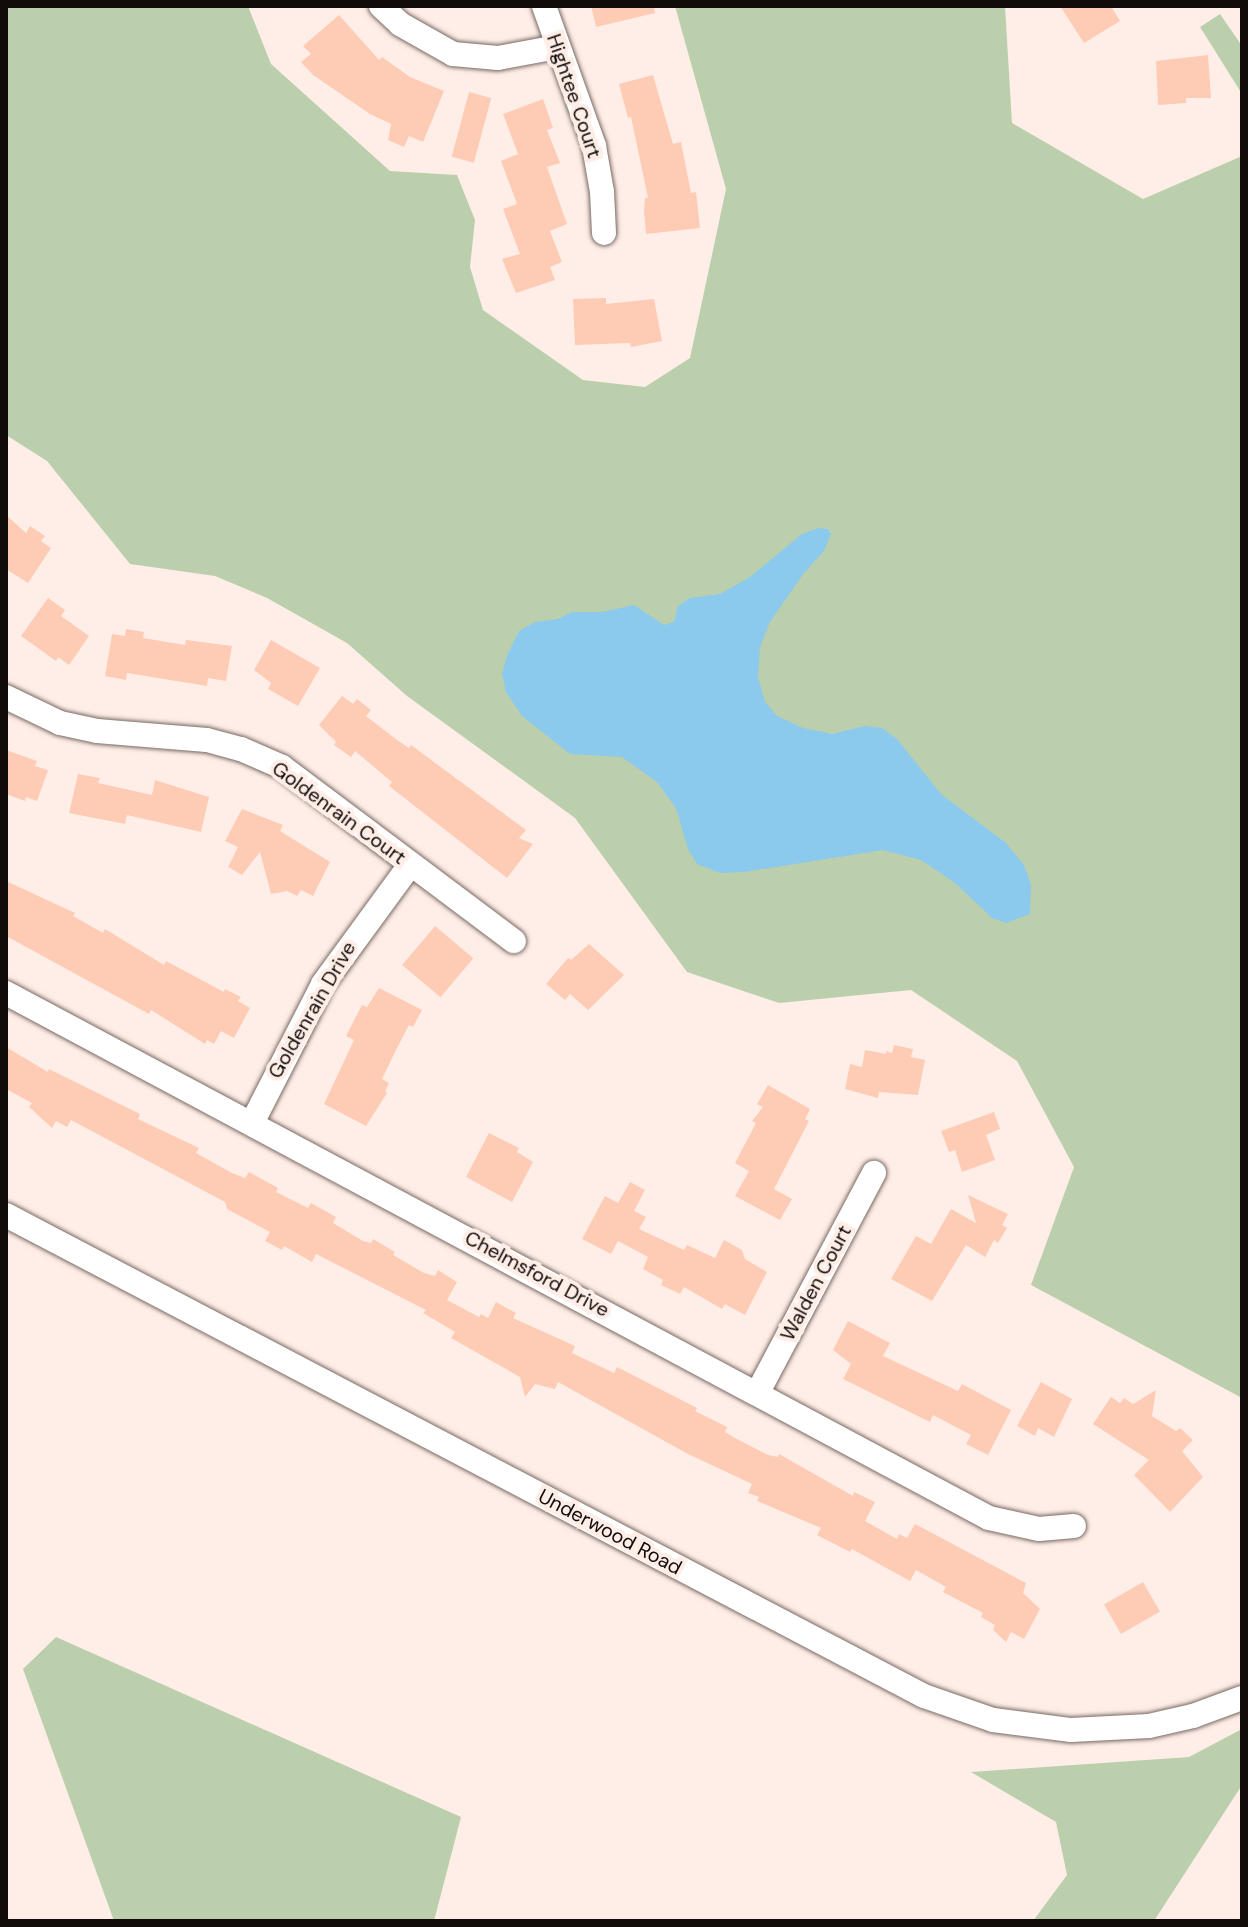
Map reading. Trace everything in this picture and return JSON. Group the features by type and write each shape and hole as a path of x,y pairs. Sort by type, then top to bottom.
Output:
{"street":[{"path":"381,6 400,24 453,54 498,58 557,47"},
{"name":"Hightee Court","path":"544,6 594,146 602,192 604,233"},
{"name":"Goldenrain Court","path":"6,697 60,723 97,731 207,740 241,749 282,767 514,941"},
{"name":"Goldenrain Drive","path":"252,1123 323,984 410,865"},
{"name":"Chelmsford Drive","path":"6,993 989,1518 1039,1529 1074,1526"},
{"name":"Walden Court","path":"758,1392 874,1173"},
{"name":"Underwood Road","path":"6,1215 924,1696 993,1720 1071,1730 1149,1726 1193,1716 1242,1698"}],"green space":[{"path":"6,6 248,6 271,64 390,171 457,175 475,220 470,267 483,310 583,380 645,387 690,358 726,189 675,6 1005,6 1012,123 1143,199 1242,156 1242,1398 1031,1285 1074,1167 1017,1061 911,990 779,1003 687,972 575,818 407,696 347,643 267,598 215,576 130,564 47,461 6,435"},
{"path":"1220,14 1242,46 1242,94 1200,27"},
{"path":"56,1637 461,1817 434,1921 114,1921 23,1669"},
{"path":"1242,1729 1242,1785 1154,1921 1033,1921 1067,1875 1056,1822 971,1772 1189,1757"}],"water":[{"path":"818,528 828,529 831,534 824,551 804,573 770,622 760,647 758,677 765,702 777,716 803,728 832,734 865,726 882,728 897,739 941,794 1006,843 1024,865 1031,885 1030,914 1006,923 992,918 955,883 921,860 883,850 744,872 720,873 697,864 688,849 676,808 657,782 622,757 570,754 522,716 506,692 502,674 508,653 519,631 535,622 558,619 572,612 602,612 634,605 664,625 674,622 678,606 690,598 720,594 750,577 802,534"}],"building":[{"path":"591,6 654,6 655,13 596,27"},
{"path":"1060,6 1111,6 1120,21 1084,43"},
{"path":"339,15 379,60 382,57 410,77 444,91 423,142 409,136 404,147 388,140 391,124 370,114 313,75 301,62 311,54 303,46"},
{"path":"1208,55 1211,98 1186,98 1186,103 1158,105 1156,61"},
{"path":"653,75 673,144 681,142 691,193 696,192 700,228 646,234 644,211 645,198 648,198 631,117 628,118 619,84"},
{"path":"469,92 491,98 474,163 452,157"},
{"path":"543,99 553,128 547,130 560,163 547,167 567,224 550,231 562,262 550,267 555,280 516,293 502,259 520,254 503,209 517,204 501,161 518,154 503,114"},
{"path":"606,298 606,304 654,299 662,341 631,347 630,343 575,345 573,299"},
{"path":"6,515 26,533 30,526 45,536 41,541 51,548 28,583 6,569"},
{"path":"48,598 65,610 61,616 89,636 69,665 58,657 56,661 21,636"},
{"path":"126,629 144,632 143,638 185,645 186,640 232,646 226,681 208,678 207,686 127,673 126,680 105,676 112,634 125,636"},
{"path":"271,640 320,668 298,706 268,689 271,683 254,670"},
{"path":"342,696 353,704 357,699 371,710 366,716 409,748 411,745 526,830 519,838 533,844 507,878 389,786 392,782 355,751 351,757 334,745 336,742 319,725"},
{"path":"6,750 37,761 35,766 48,770 37,801 26,797 25,801 6,794"},
{"path":"78,774 100,778 98,783 152,795 155,780 209,797 201,832 127,815 125,824 69,813"},
{"path":"242,809 283,825 280,831 330,862 313,896 301,890 297,896 287,891 271,894 260,852 242,875 228,867 238,847 225,841"},
{"path":"6,881 75,913 73,916 103,933 105,929 164,965 166,961 224,992 225,989 241,997 238,1001 250,1008 234,1038 221,1031 214,1044 207,1040 205,1044 151,1010 149,1014 6,936"},
{"path":"435,926 473,958 441,997 402,965"},
{"path":"589,944 624,975 588,1010 570,994 565,1000 546,984 568,958 571,960"},
{"path":"379,988 422,1010 413,1027 409,1025 395,1052 382,1079 389,1083 387,1093 366,1126 324,1104 354,1040 346,1036 362,1005 367,1007"},
{"path":"894,1045 913,1049 911,1057 925,1060 918,1095 879,1092 878,1098 845,1089 850,1064 862,1067 865,1050 892,1053"},
{"path":"6,1047 48,1072 49,1069 140,1114 138,1119 199,1148 196,1153 232,1173 245,1178 249,1172 278,1188 276,1192 308,1208 311,1203 336,1217 333,1223 363,1241 371,1243 373,1239 424,1273 435,1276 438,1270 457,1282 447,1300 479,1317 481,1314 488,1318 496,1302 516,1313 513,1318 575,1346 572,1353 614,1373 617,1367 697,1408 695,1411 727,1427 725,1432 735,1438 768,1455 778,1457 779,1454 853,1496 854,1492 875,1502 865,1521 897,1539 899,1534 907,1538 915,1524 1026,1583 1023,1593 1040,1609 1024,1639 1011,1632 1006,1642 993,1630 995,1625 981,1617 983,1613 943,1592 946,1587 916,1570 910,1581 852,1549 850,1552 817,1535 821,1528 757,1501 759,1497 748,1493 752,1484 688,1454 558,1382 555,1389 535,1384 525,1397 520,1377 451,1338 455,1332 423,1313 426,1310 316,1254 312,1262 284,1246 282,1250 265,1241 270,1232 227,1209 225,1202 71,1120 67,1127 56,1121 52,1128 29,1107 32,1103 6,1089"},
{"path":"768,1085 810,1109 805,1119 809,1121 774,1189 792,1199 780,1220 735,1196 749,1171 735,1163 756,1123 752,1121 763,1107 757,1104"},
{"path":"994,1112 1000,1129 986,1135 995,1160 962,1172 955,1150 949,1152 941,1131"},
{"path":"489,1133 519,1148 517,1152 533,1162 512,1202 466,1177"},
{"path":"630,1182 645,1190 634,1211 646,1217 639,1229 684,1250 687,1245 715,1258 724,1240 742,1250 745,1259 767,1272 745,1315 725,1304 722,1309 684,1287 680,1294 661,1285 663,1280 643,1269 648,1257 618,1241 611,1254 582,1239 605,1196 618,1203"},
{"path":"968,1195 1008,1214 1002,1225 1007,1228 998,1243 994,1240 985,1257 966,1245 932,1301 891,1279 916,1236 931,1244 951,1209 976,1223"},
{"path":"848,1321 890,1343 883,1356 958,1391 962,1384 1011,1410 988,1455 966,1444 971,1435 933,1415 930,1422 843,1379 851,1364 833,1350"},
{"path":"1041,1382 1072,1399 1054,1437 1038,1428 1035,1436 1017,1426"},
{"path":"1156,1390 1152,1416 1176,1431 1180,1428 1193,1440 1182,1451 1203,1477 1170,1512 1134,1475 1149,1460 1093,1424 1111,1397 1120,1403 1124,1398 1133,1404"},
{"path":"1143,1582 1160,1611 1121,1634 1104,1604"}]}
